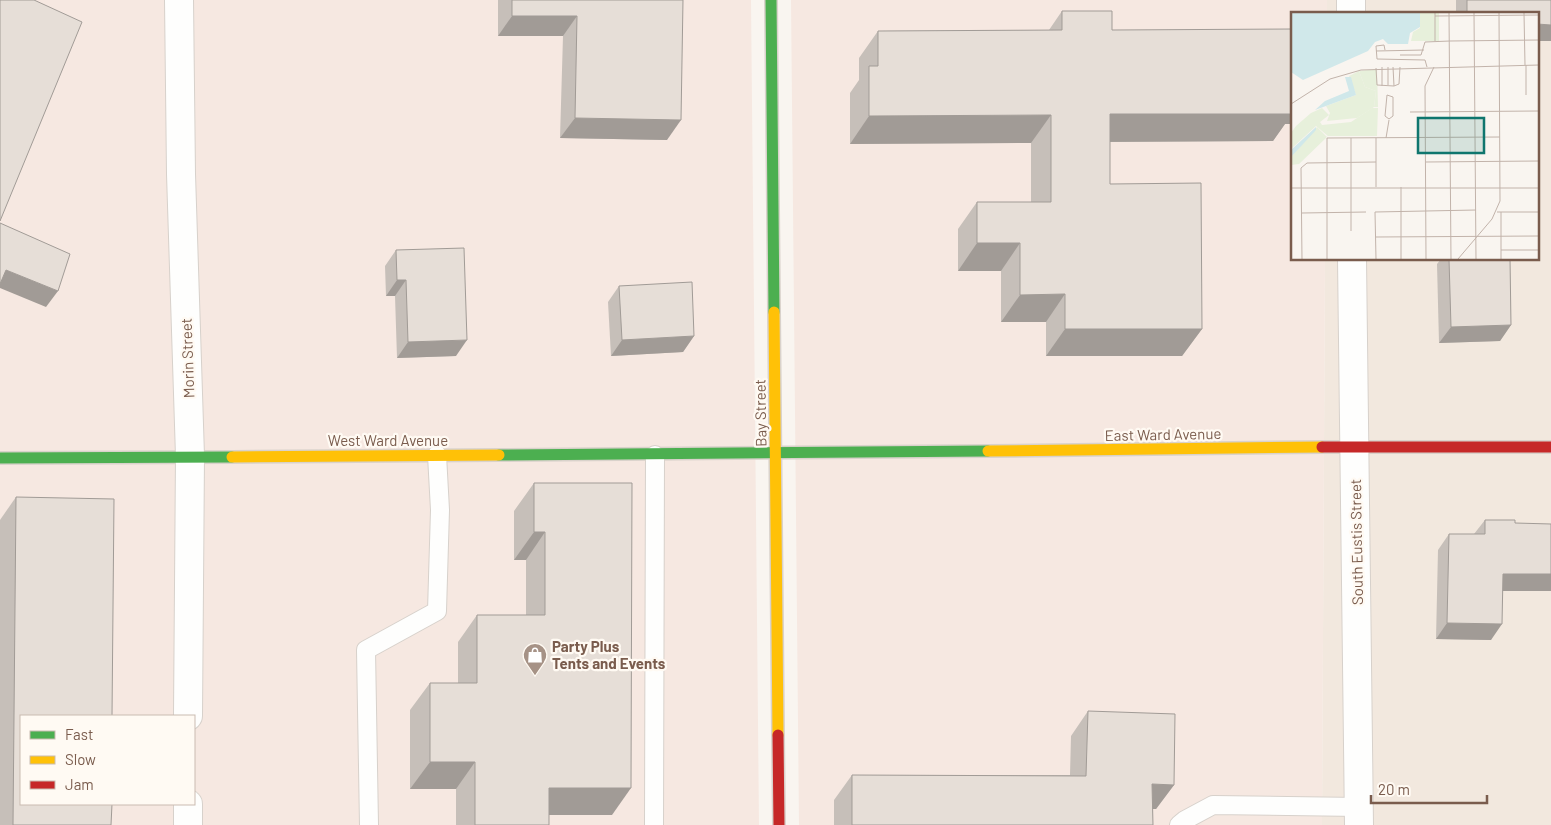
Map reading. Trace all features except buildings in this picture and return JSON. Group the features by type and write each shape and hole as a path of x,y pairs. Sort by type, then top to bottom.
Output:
{"street":[{"name":"Morin Street","path":"179,0 181,174 190,456 188,715"},
{"name":"Bay Street","path":"771,0 779,825"},
{"name":"South Eustis Street","path":"1352,260 1359,816"},
{"name":"East Ward Avenue","path":"775,454 1355,447 1551,447"},
{"name":"West Ward Avenue","path":"0,458 775,454"},
{"path":"188,805 188,825"}],"lane":[{"path":"654,825 655,454"},
{"path":"369,825 366,650 437,611 440,510 437,455"},
{"path":"1179,825 1212,806 1359,816"}],"shaded area":[{"path":"0,0 751,0 759,825 0,825"},
{"path":"791,0 1327,0 1327,12 1291,12 1291,260 1325,260 1322,825 799,825"},
{"path":"1327,0 1551,0 1551,825 1322,825 1325,260 1538,260 1538,12 1327,12"}],"traffic: fast":[{"path":"771,0 774,312"},
{"path":"499,455 988,451"},
{"path":"0,458 232,457"}],"traffic: slow":[{"path":"774,312 778,735"},
{"path":"988,451 1322,447"},
{"path":"232,457 499,455"}],"traffic: jam":[{"path":"1322,447 1551,447"},
{"path":"778,735 779,825"}],"place":[{"name":"Party Plus Tents and Events","path":"535,676"}]}
